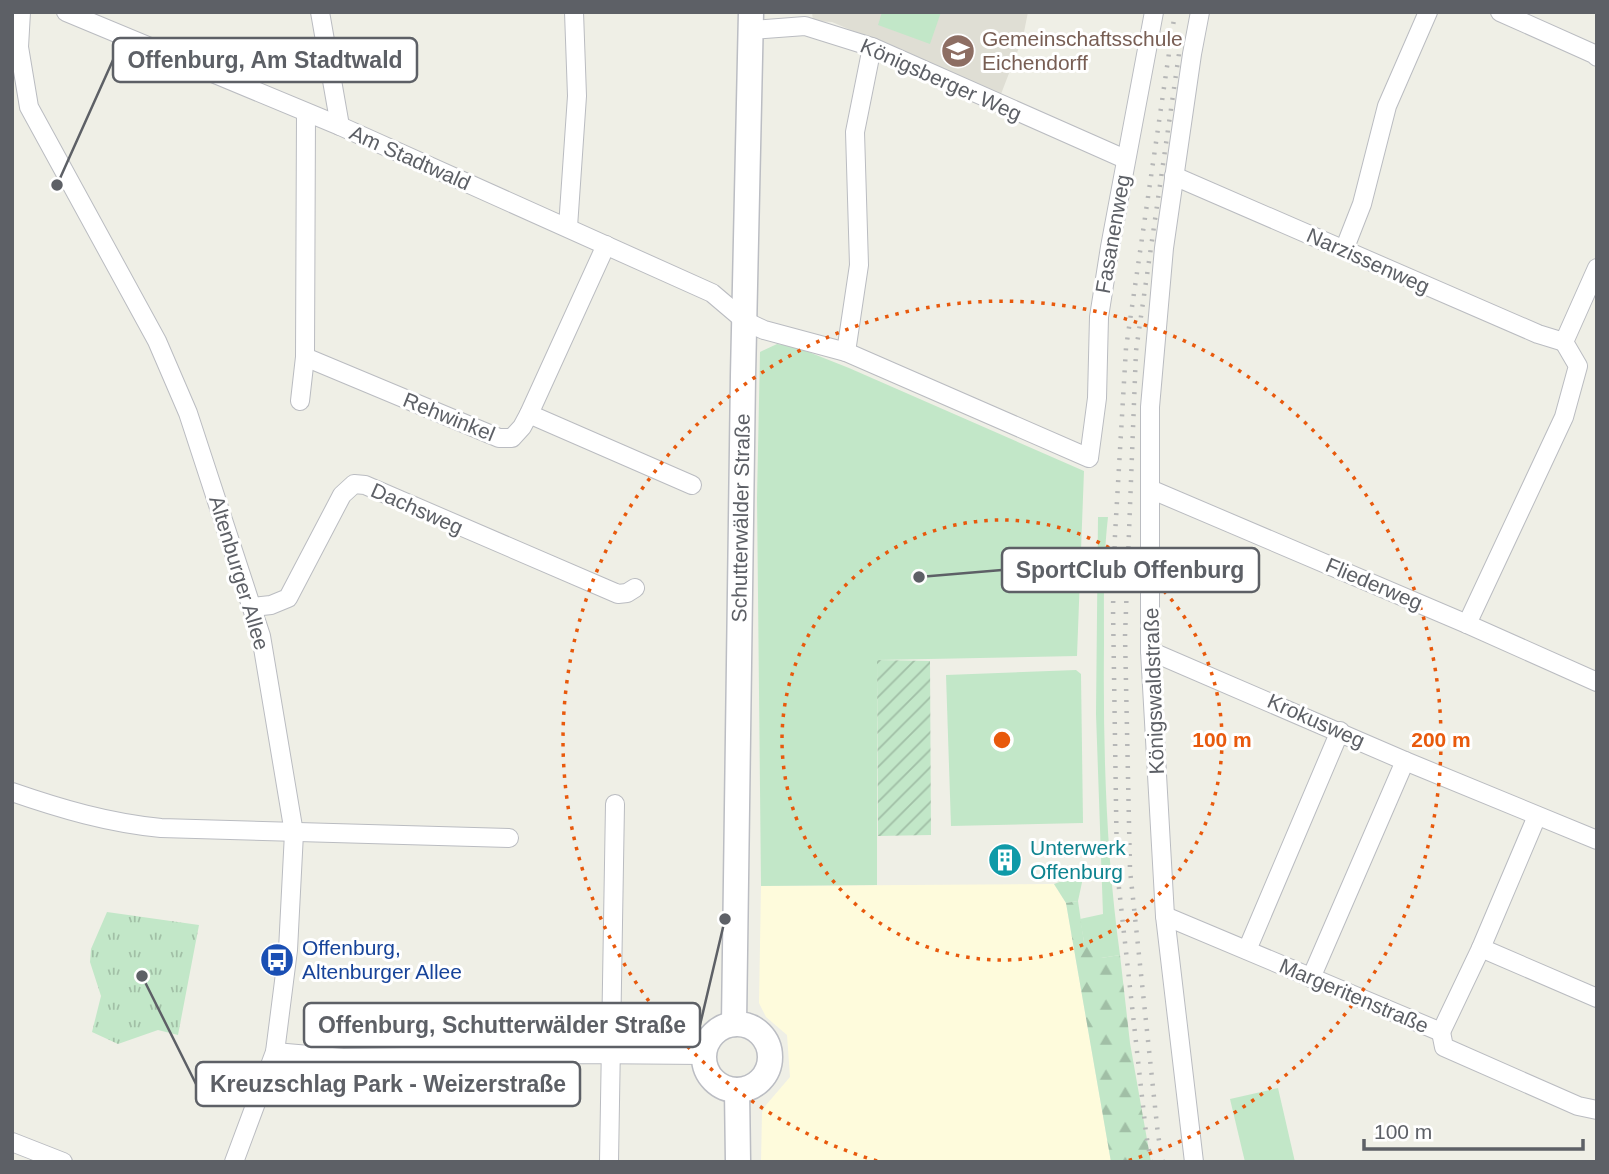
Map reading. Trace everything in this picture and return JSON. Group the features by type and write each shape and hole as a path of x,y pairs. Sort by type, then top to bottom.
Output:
{"main road":[{"name":"Schutterwälder Straße","path":"734,1024 751,21"},
{"path":"734,1024 745,1024 756,1029 769,1047 770,1059 763,1077 747,1088 737,1090 727,1089 711,1077 704,1055 712,1035 734,1024"},
{"path":"737,1090 738,1162"}],"street":[{"name":"Am Stadtwald","path":"66,12 340,126 712,293 745,321 764,330 846,352 1089,458"},
{"path":"320,12 340,126"},
{"path":"568,228 577,96 574,12"},
{"name":"Fasanenweg","path":"1089,458 1097,398 1099,317 1125,159 1154,12"},
{"name":"Königswaldstraße","path":"1194,1162 1165,916 1150,651 1150,407 1164,248 1200,12"},
{"path":"1344,250 1362,204 1387,106 1428,12"},
{"path":"1500,12 1596,52"},
{"name":"Altenburger Allee","path":"21,14 19,47 29,107 157,341 188,413 261,636 294,833 288,950 275,1052 234,1162"},
{"name":"Königsberger Weg","path":"751,21 805,26 872,47 1125,159"},
{"path":"846,352 859,265 855,132 872,47"},
{"path":"300,401 305,357 306,114"},
{"name":"Narzissenweg","path":"1174,176 1538,334 1564,342"},
{"name":"Rehwinkel","path":"305,357 499,438 512,438 529,414 606,245"},
{"path":"1467,624 1564,417 1578,366 1564,342 1597,268"},
{"path":"529,414 692,485"},
{"name":"Dachsweg","path":"253,607 271,605 288,598 342,495 354,484 365,485 618,594 635,588"},
{"name":"Fliederweg","path":"1150,489 1597,682"},
{"name":"Krokusweg","path":"1150,651 1597,840"},
{"path":"1247,950 1340,731"},
{"path":"1311,978 1405,761"},
{"path":"12,792 61,809 130,825 294,833 509,838"},
{"path":"609,1162 615,804"},
{"name":"Margeritenstraße","path":"1165,916 1441,1032 1481,948 1537,816"},
{"path":"1481,948 1597,998"},
{"path":"1441,1032 1444,1047 1578,1106 1597,1110"},
{"path":"275,1052 343,1058 704,1055"},
{"path":"12,1142 63,1162"}],"shaded area":[{"name":"Gemeinschaftsschule Eichendorff","path":"812,12 1028,12 1023,37 1001,94 832,22 813,21"},
{"path":"1054,884 1066,903 1111,1162 761,1162 762,1112 790,1077 787,1035 766,1017 759,1003 761,886"}],"green space":[{"path":"882,12 941,12 930,44 878,25"},
{"path":"777,344 796,347 849,368 1084,471 1077,656 877,660 877,885 761,886 757,498 760,352"},
{"path":"1098,517 1108,517 1104,581 1105,761 1111,878 1120,955 1101,958 1084,942 1080,919 1103,914 1096,714"},
{"path":"877,660 930,661 931,835 878,836"},
{"path":"1076,670 1081,674 1083,823 951,826 946,675"},
{"path":"1084,873 1078,901 1066,903 1054,884"},
{"path":"1078,901 1084,942 1099,941 1101,958 1120,955 1130,1043 1151,1162 1111,1162 1066,903"},
{"path":"107,912 199,925 178,1035 158,1030 118,1044 92,1032 101,996 90,962 91,949"},
{"path":"1278,1088 1295,1162 1245,1162 1230,1099"}],"railway":[{"path":"1151,1162 1117,870 1113,608 1126,348 1175,12"},
{"path":"1163,1162 1130,870 1125,636 1136,351 1181,40"}],"place":[{"name":"Gemeinschaftsschule Eichendorff","path":"958,51"},
{"name":"Offenburg, Am Stadtwald","path":"57,185"},
{"name":"SportClub Offenburg","path":"919,577"},
{"name":"Unterwerk Offenburg","path":"1005,860"},
{"name":"Offenburg, Schutterwälder Straße","path":"725,919"},
{"name":"Offenburg, Altenburger Allee","path":"277,960"},
{"name":"Kreuzschlag Park - Weizerstraße","path":"142,976"}]}
